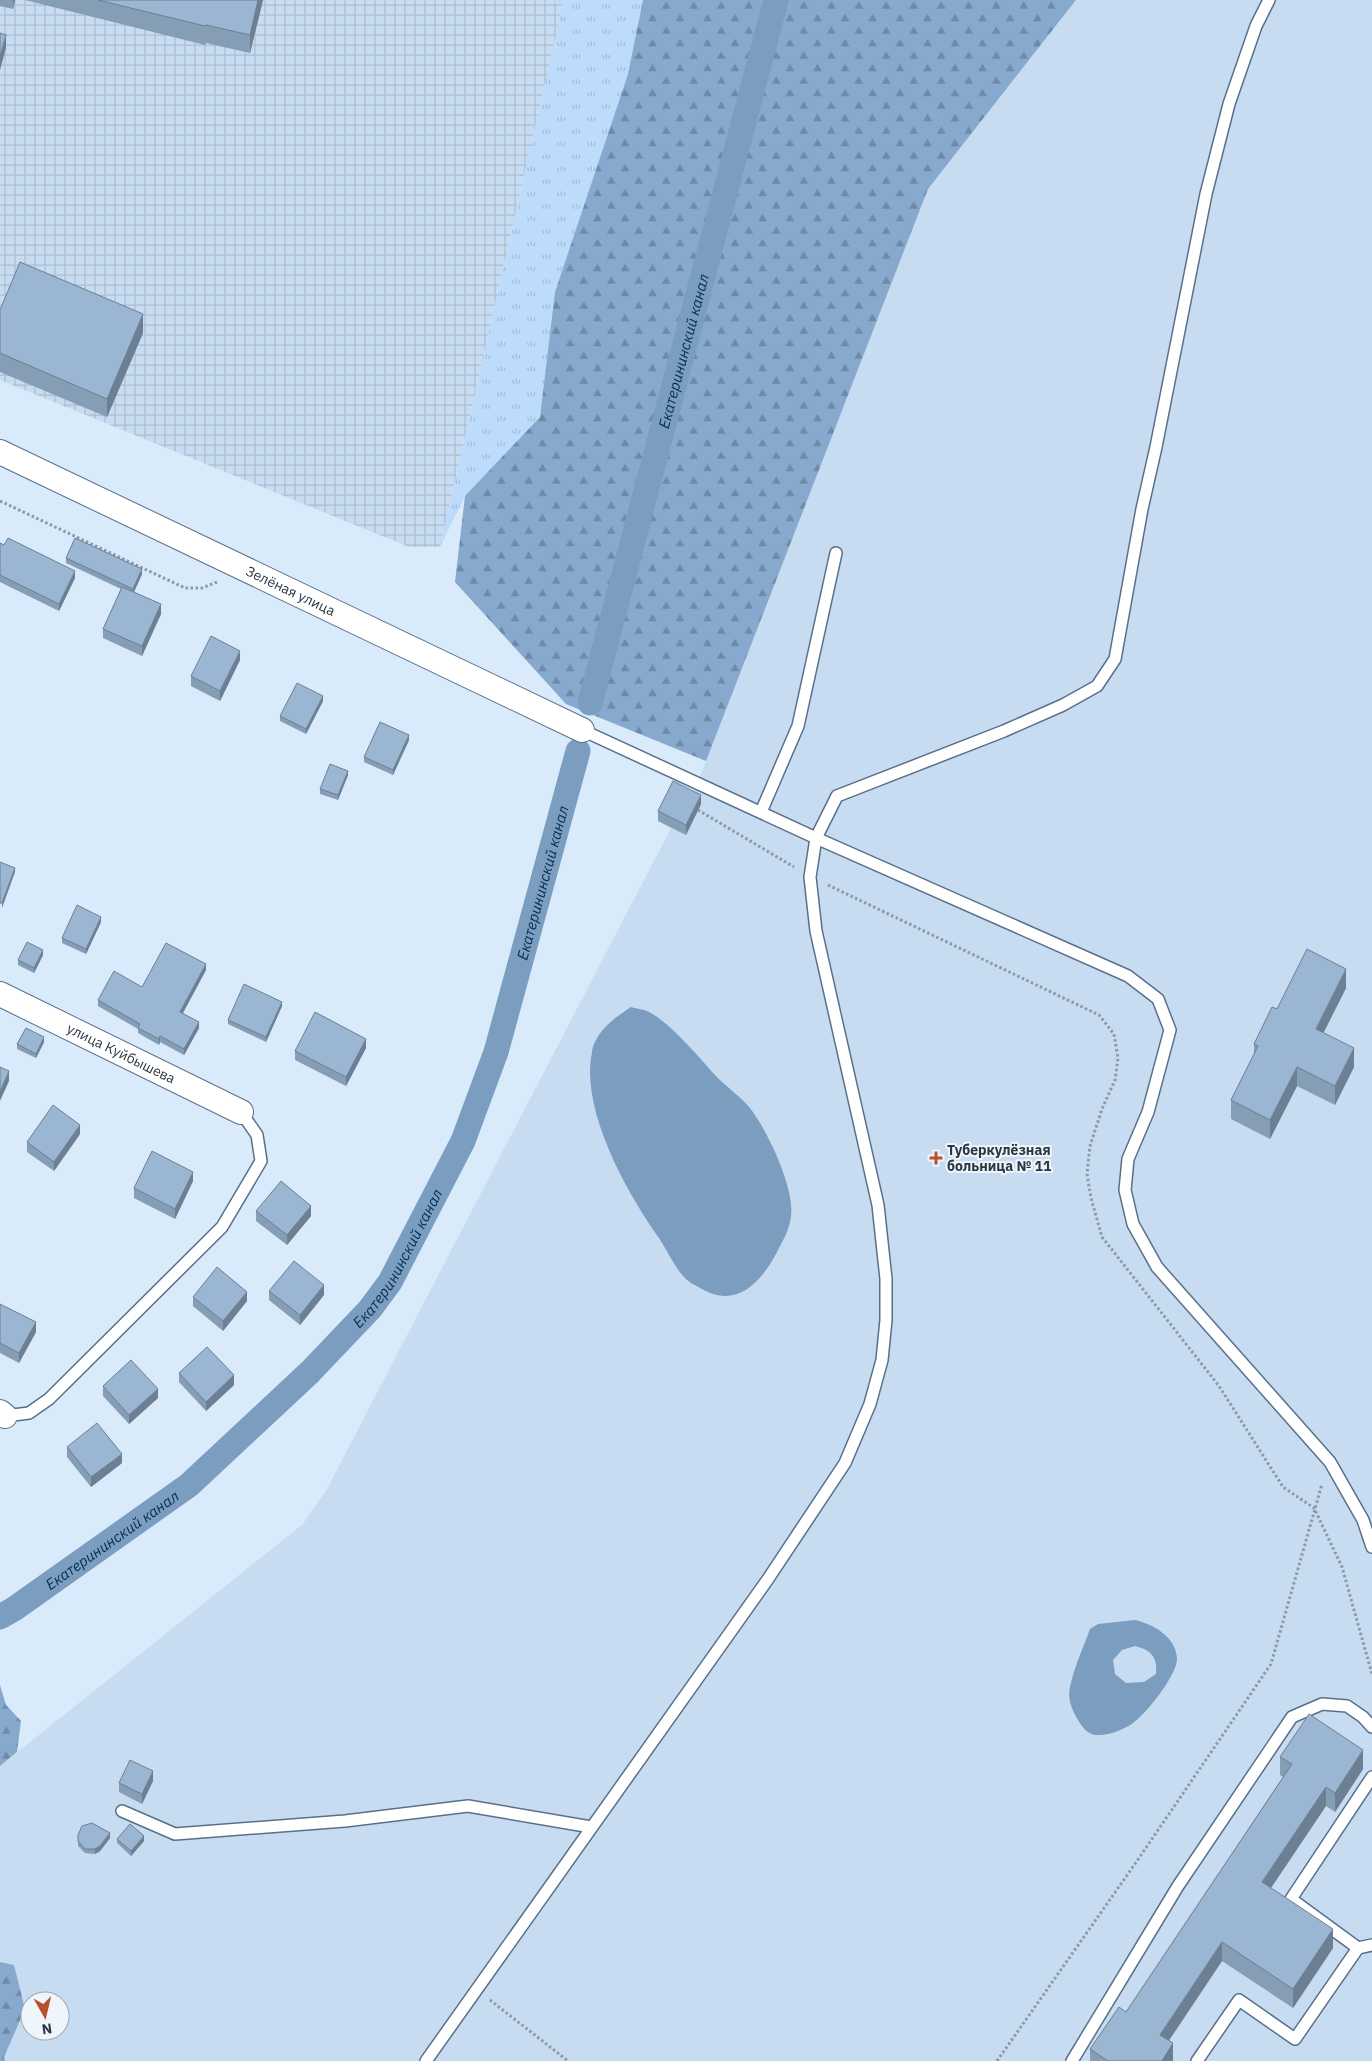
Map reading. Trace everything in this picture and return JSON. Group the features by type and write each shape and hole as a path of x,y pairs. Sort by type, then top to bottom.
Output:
{"street":[{"name":"Зелёная улица","path":"0,452 582,730"},
{"name":"улица Куйбышева","path":"0,994 241,1112"}],"lane":[{"path":"426,2061 768,1579 845,1463 870,1404 882,1360 886,1320 886,1279 878,1205 816,930 810,877 816,838 837,796 1004,731 1063,705 1097,686 1115,659 1142,509 1206,194 1229,104 1256,26 1269,0"},
{"path":"761,812 798,726 836,553"},
{"path":"582,730 816,838 1128,976 1158,999 1170,1030 1148,1112 1128,1159 1125,1190 1133,1224 1157,1267 1330,1462 1363,1520 1372,1546"},
{"path":"2,1417 29,1413 49,1399 222,1227 262,1161 257,1135 241,1112"},
{"path":"1072,2061 1178,1886 1292,1717 1322,1704 1347,1706 1363,1717 1372,1727"},
{"path":"1358,1948 1290,1899 1372,1777"},
{"path":"122,1811 175,1834 345,1821 468,1806 592,1827"},
{"path":"1197,2061 1239,2000 1295,2039 1358,1948 1372,1945"}],"path":[{"path":"0,501 185,588 202,588 247,569"},
{"path":"698,810 810,877 1099,1015 1114,1034 1118,1058 1115,1080 1102,1109 1090,1146 1087,1174 1091,1198 1102,1237 1219,1386 1283,1487 1314,1508 1342,1567 1372,1674"},
{"path":"997,2061 1137,1861 1271,1664 1314,1508 1330,1462"},
{"path":"477,1990 568,2061"}],"shaded area":[{"path":"0,0 548,0 563,4 440,547 409,547 0,380"},
{"name":"Туберкулёзная больница № 11","path":"1076,0 1372,0 1372,2061 0,2061 0,1766 303,1524 327,1489 671,828 658,821 673,791 691,799 928,189"},
{"path":"631,1007 647,1011 665,1023 750,1108 764,1130 784,1175 791,1204 789,1227 768,1268 750,1287 740,1293 728,1296 716,1295 702,1289 683,1275 634,1199 610,1152 594,1103 590,1080 591,1058 597,1038 605,1027"},
{"path":"1135,1620 1156,1628 1173,1644 1177,1658 1176,1665 1167,1683 1153,1703 1139,1718 1121,1730 1094,1735 1083,1728 1074,1712 1069,1695 1074,1673 1090,1629 1098,1624","holes":["1135,1646 1152,1655 1156,1663 1156,1674 1144,1682 1126,1683 1115,1674 1113,1660 1122,1650"]}],"green space":[{"path":"548,0 643,0 628,74 555,292 540,417 465,496 440,547 563,4"},
{"path":"643,0 1076,0 928,189 706,761 566,704 455,582 465,496 540,417 555,292 628,74"},
{"path":"0,1685 6,1705 21,1721 17,1752 0,1766"},
{"path":"0,1962 14,1965 20,1991 20,2020 4,2057 5,2061 0,2061"}],"building":[{"path":"98,0 258,0 250,35"},
{"path":"0,33 6,35 0,57"},
{"path":"20,262 143,314 107,399 0,353 0,310"},
{"path":"8,538 75,571 59,604 0,575 0,543 4,545"},
{"path":"75,538 142,569 133,589 66,558"},
{"path":"122,587 161,604 142,646 103,629"},
{"path":"211,636 240,651 220,691 191,676"},
{"path":"297,683 323,696 306,729 280,716"},
{"path":"380,722 409,735 393,770 364,757"},
{"path":"330,764 348,771 338,795 320,789"},
{"path":"673,781 701,795 686,825 658,811"},
{"path":"0,862 15,868 2,903 0,903"},
{"path":"77,905 101,917 86,949 62,938"},
{"path":"27,942 43,950 34,968 18,960"},
{"path":"166,943 206,964 180,1012 199,1022 184,1049 160,1036 159,1039 138,1028 140,1024 98,1000 114,971 142,987"},
{"path":"1307,949 1346,969 1316,1029 1354,1048 1335,1086 1297,1067 1270,1120 1231,1100 1258,1046 1254,1044 1272,1007 1277,1009"},
{"path":"244,984 282,1002 266,1037 228,1020"},
{"path":"315,1012 366,1039 346,1077 295,1051"},
{"path":"26,1028 44,1037 36,1054 17,1044"},
{"path":"0,1067 9,1071 0,1092"},
{"path":"53,1105 80,1125 54,1162 27,1142"},
{"path":"152,1151 193,1172 175,1209 134,1188"},
{"path":"281,1181 311,1206 287,1235 256,1211"},
{"path":"294,1261 324,1285 300,1315 269,1291"},
{"path":"217,1267 247,1292 223,1321 193,1297"},
{"path":"0,1304 36,1322 19,1353 0,1343"},
{"path":"207,1347 234,1375 206,1402 179,1373"},
{"path":"131,1360 158,1389 129,1415 103,1386"},
{"path":"97,1423 122,1454 91,1477 67,1447"},
{"path":"1309,1714 1363,1750 1335,1793 1326,1787 1262,1882 1333,1929 1293,1989 1222,1942 1160,2035 1173,2043 1162,2061 1108,2061 1090,2049 1119,2007 1126,2012 1292,1764 1280,1757"},
{"path":"130,1760 153,1771 142,1794 119,1783"},
{"path":"92,1823 110,1833 100,1846 95,1849 85,1849 78,1841 78,1835 82,1826"},
{"path":"130,1824 144,1836 131,1851 117,1839"}],"waterway":[{"name":"Екатерининский канал","path":"590,703 776,0"},
{"name":"Екатерининский канал","path":"0,1617 189,1485 310,1372 370,1309 390,1282 463,1141 496,1052 578,751"}],"place":[{"name":"Туберкулёзная больница № 11","path":"936,1158"}]}
